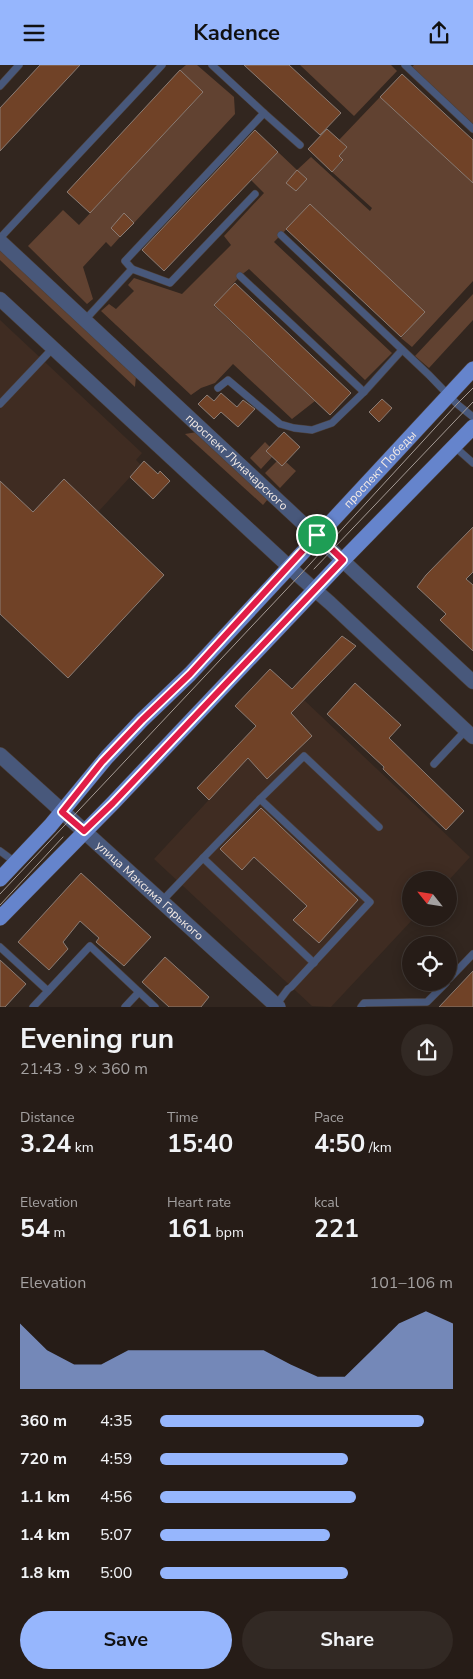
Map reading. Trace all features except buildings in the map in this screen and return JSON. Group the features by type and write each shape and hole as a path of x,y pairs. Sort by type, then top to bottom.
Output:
{"main road":[{"name":"проспект Победы","path":"0,879 62,812 107,757 190,674 473,369"},
{"path":"0,918 113,803 343,560 473,427"}],"street":[{"name":"проспект Луначарского","path":"0,240 84,321 473,681"},
{"path":"0,299 469,733"},
{"name":"улица Максима Горького","path":"0,755 277,1006"}],"lane":[{"path":"0,85 19,65"},
{"path":"0,240 162,65"},
{"path":"212,65 300,145"},
{"path":"405,65 473,129"},
{"path":"255,194 170,283 132,269 124,261 264,113"},
{"path":"281,235 457,404 473,417"},
{"path":"84,321 132,269"},
{"path":"240,276 364,393"},
{"path":"0,404 53,348"},
{"path":"218,388 228,380 280,424 312,430 332,423 364,393 402,350"},
{"path":"455,447 473,463"},
{"path":"434,764 469,733"},
{"path":"162,901 304,756 379,827"},
{"path":"260,799 370,902 288,989 277,1006"},
{"path":"0,851 15,862"},
{"path":"203,859 314,963"},
{"path":"33,1007 90,946 155,1007"},
{"path":"0,947 48,991"},
{"path":"457,971 473,954"},
{"path":"361,1007 364,1003 427,1002 438,991"},
{"path":"125,1007 139,992"}],"shaded area":[{"path":"186,65 197,65 234,97 235,114 134,223 124,214 111,228 120,237 111,247 106,242 83,267 93,299 87,304 28,246 63,210 79,225 203,92 180,70"},
{"path":"300,65 391,65 397,71 354,116"},
{"path":"414,65 473,65 473,124 412,67"},
{"path":"380,97 473,183 473,281 412,347 401,338 424,312 310,205 274,242 392,353 365,380 249,269 240,276 214,306 315,401 292,419 233,364 215,383 201,388 191,395 101,311 109,304 116,309 134,291 128,285 134,278 182,294 231,245 224,236 264,193 251,180 278,152 297,170 311,157 370,211 372,208 332,172 343,161 339,156 347,147 339,140"},
{"path":"0,250 136,376 135,387 0,260"},
{"path":"473,294 473,320 429,368 415,356"},
{"path":"0,320 142,453 136,460 141,465 98,512 64,479 33,512 2,483 0,485"},
{"path":"197,432 268,499 263,505 185,434"},
{"path":"265,442 270,447 266,451 272,457 261,469 250,458"},
{"path":"277,461 282,466 286,462 296,471 280,488 265,473"},
{"path":"304,700 470,857 457,871 402,871 402,926 407,926 331,1007 312,1006 154,859"}],"tram line":[{"path":"0,894 473,388"},
{"path":"314,569 473,402"},
{"path":"0,905 63,837"}],"route":[{"path":"317,535 343,560 113,803 84,831 62,812 88,778 142,720 190,674 317,535"}]}
